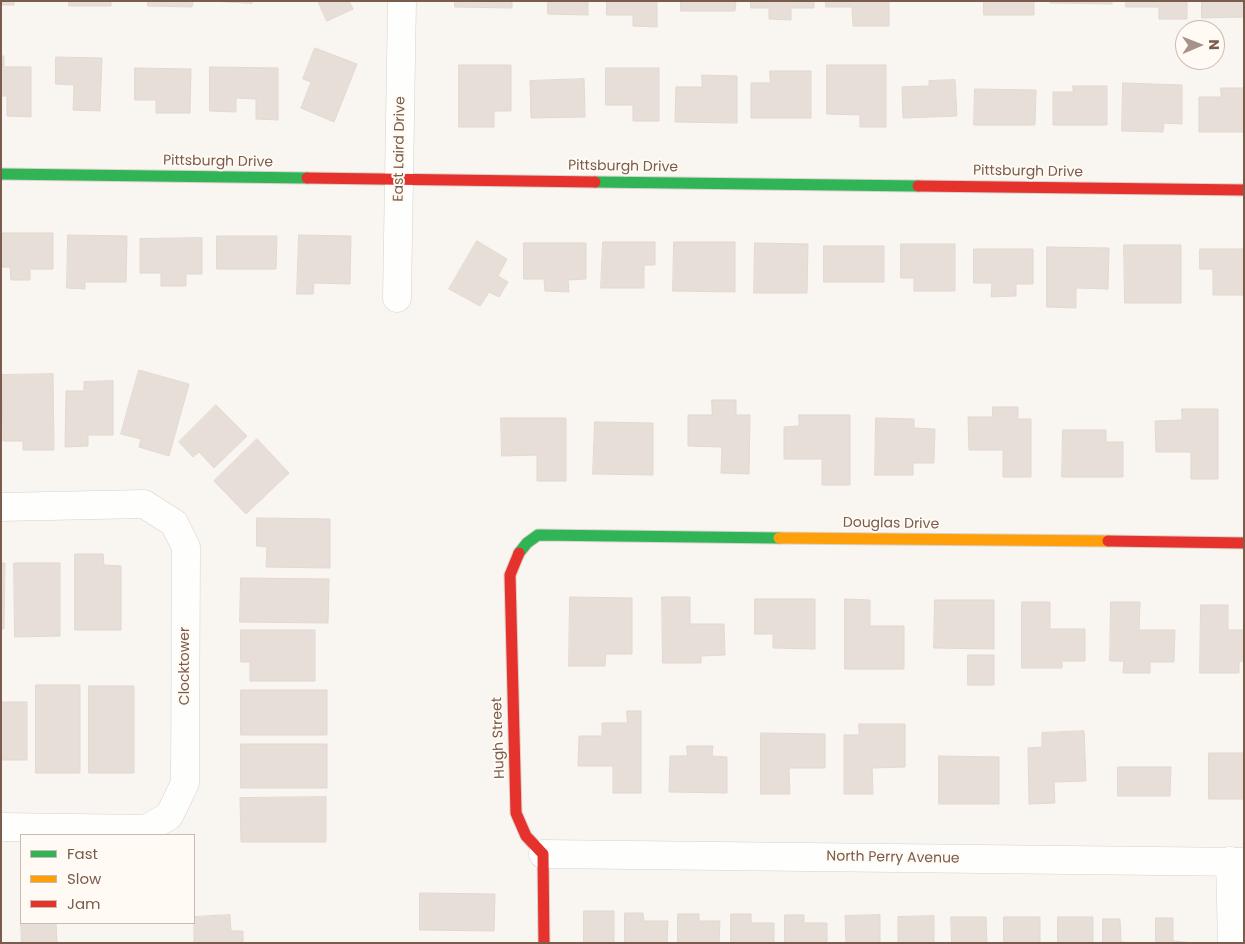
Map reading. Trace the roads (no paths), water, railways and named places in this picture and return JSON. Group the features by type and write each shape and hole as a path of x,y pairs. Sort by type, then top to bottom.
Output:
{"street":[{"name":"East Laird Drive","path":"397,298 402,1"},
{"name":"Pittsburgh Drive","path":"1,174 1244,190"},
{"name":"Clocktower","path":"1,507 144,504 174,522 186,547 185,783 169,816 146,829 1,827"},
{"name":"Douglas Drive","path":"538,535 1244,543"},
{"name":"Hugh Street","path":"538,535 524,542 515,558 510,575 516,813 521,831 531,845 543,854"},
{"name":"North Perry Avenue","path":"543,854 1237,862"},
{"path":"543,854 544,943"},
{"path":"1232,943 1237,862"}]}
